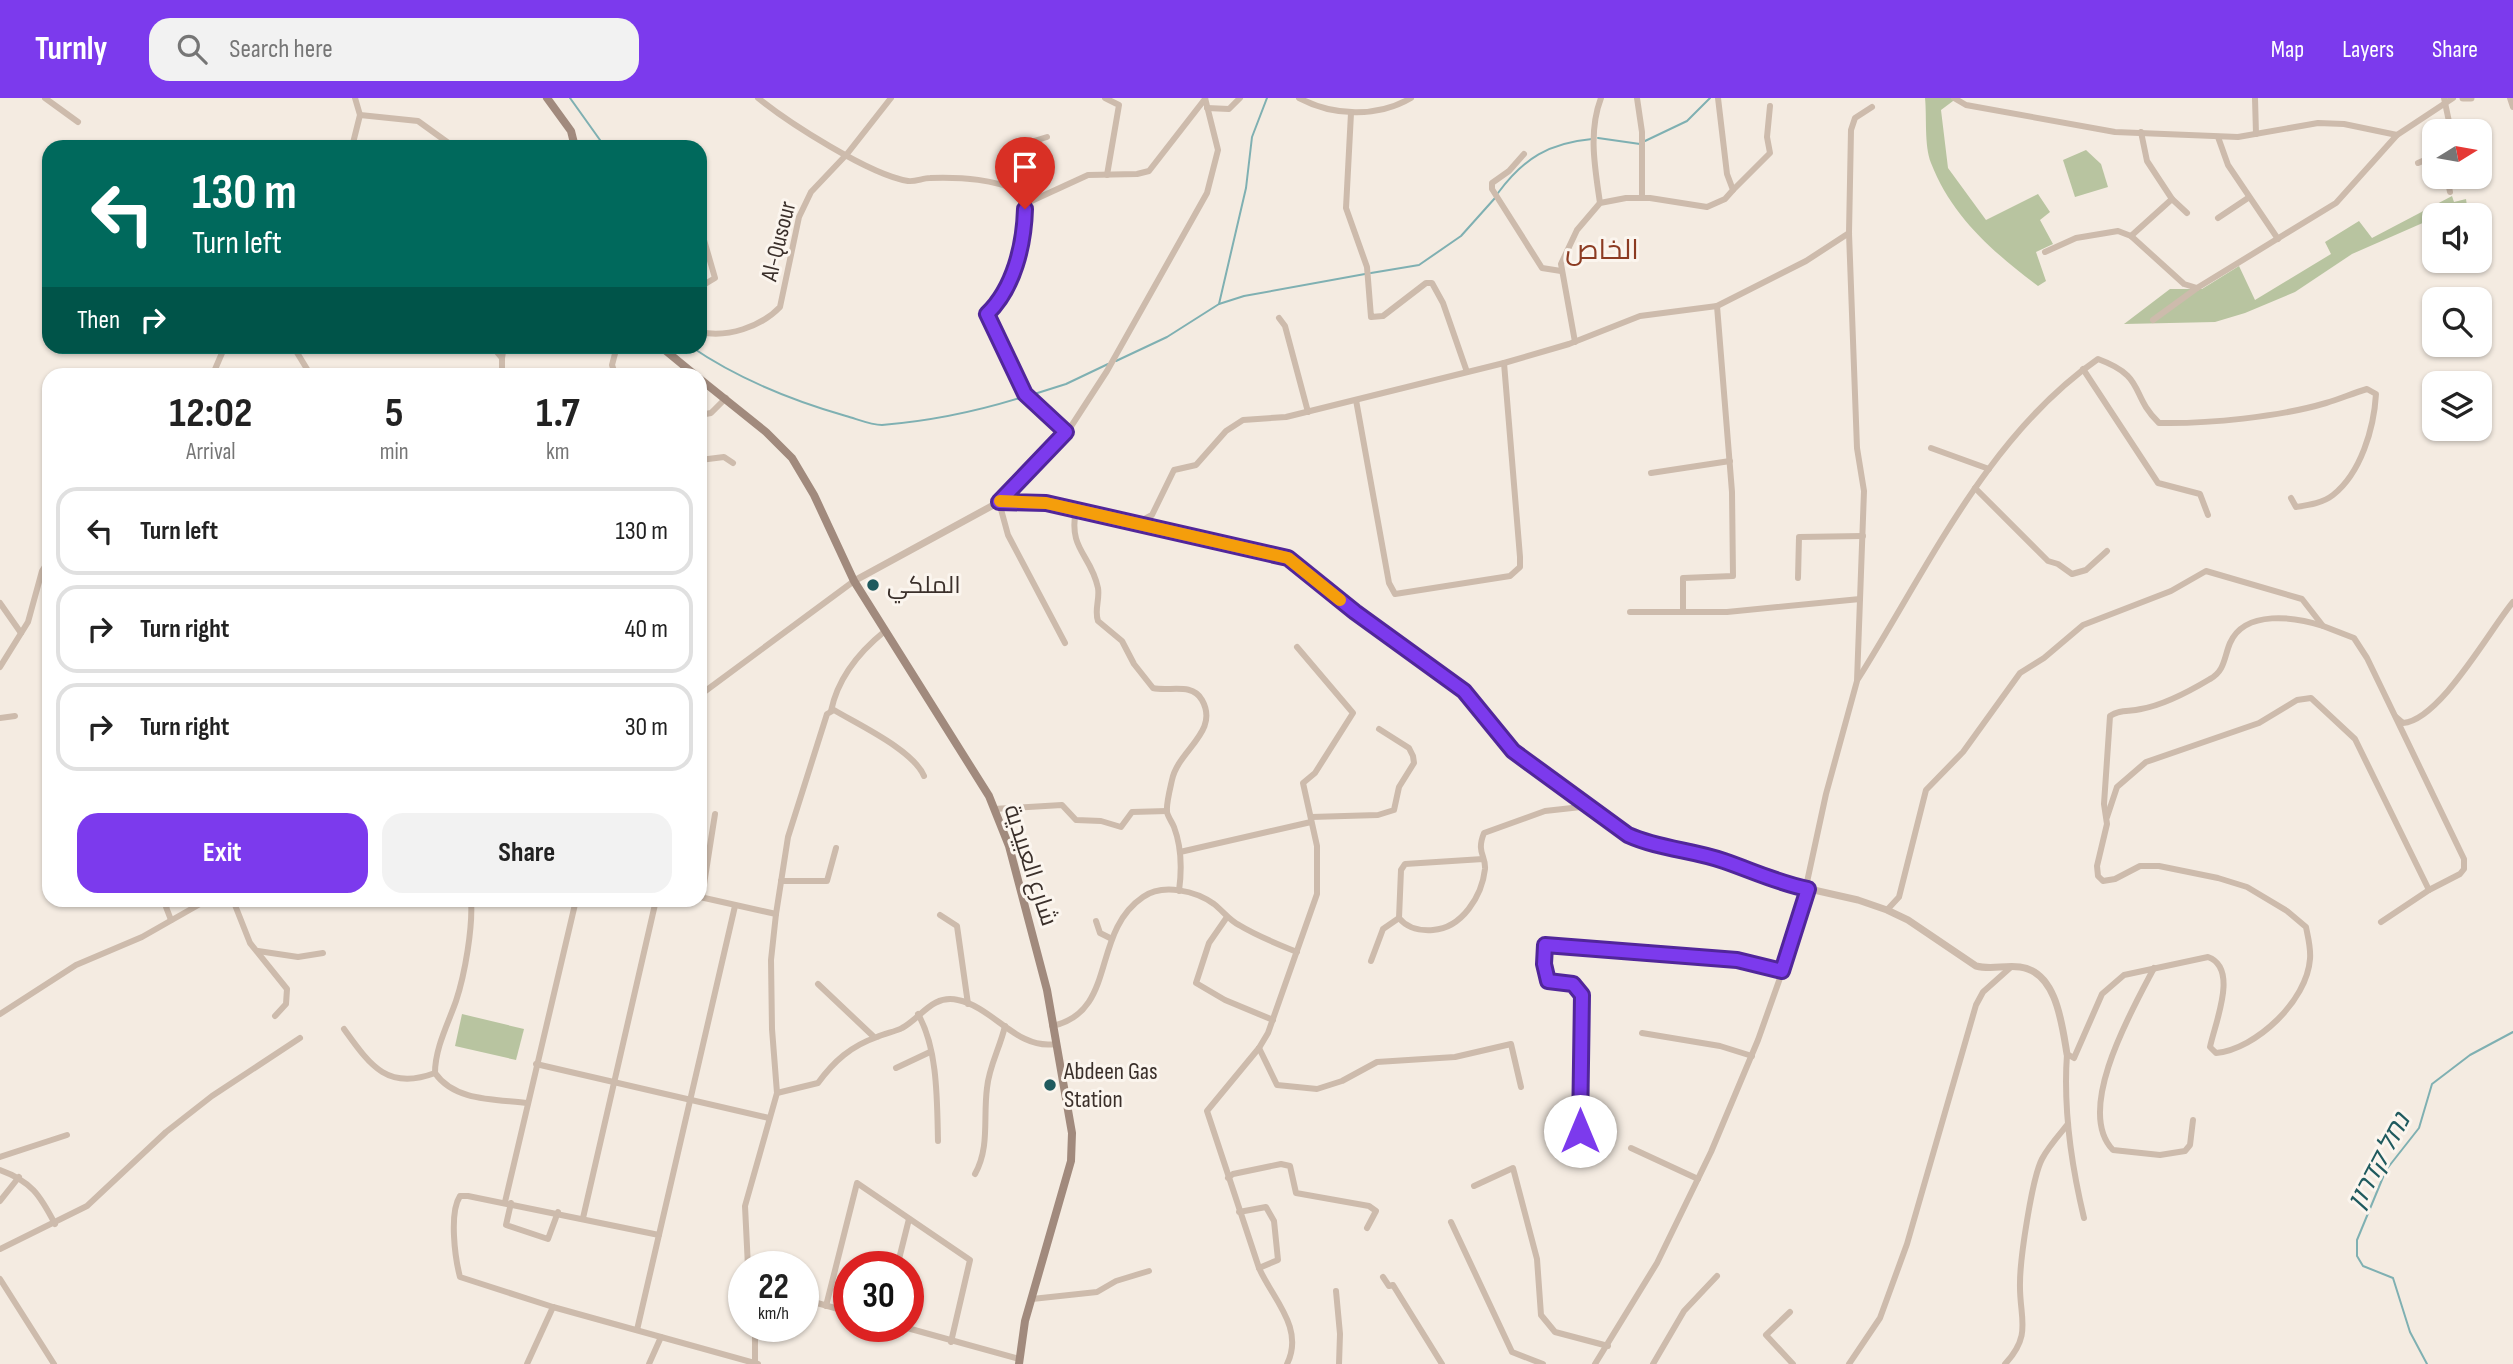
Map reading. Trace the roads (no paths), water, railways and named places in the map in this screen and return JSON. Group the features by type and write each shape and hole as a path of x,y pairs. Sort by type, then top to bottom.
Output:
{"main road":[{"path":"547,98 570,131 573,140"},
{"path":"670,354 687,368"},
{"name":"شارع العبيدية","path":"707,384 792,458 814,495 854,581 971,766 994,809 1009,846 1034,936 1073,1146 1060,1208 1032,1298 1019,1361"}],"street":[{"path":"45,98 78,122"},
{"path":"354,140 360,115 355,98"},
{"path":"758,98 824,143 910,181 928,178 997,181 1020,192"},
{"name":"Al-Qusour","path":"707,332 730,332 757,324 780,307 801,213 811,192 847,154 891,98"},
{"path":"1105,98 1119,105 1107,175"},
{"path":"1206,108 1229,109 1240,98"},
{"path":"1300,98 1321,109 1351,113 1398,105 1410,98"},
{"path":"1600,203 1594,132 1595,114 1601,98"},
{"path":"1637,98 1642,132 1642,198"},
{"path":"1718,98 1727,174 1733,190"},
{"path":"1954,98 1966,105 2115,132 2218,137 2256,134 2318,123 2344,124 2397,135"},
{"path":"2255,98 2256,134"},
{"path":"2463,98 2471,98"},
{"path":"2510,98 2513,107"},
{"path":"1027,203 1088,175 1137,174 1149,171 1205,99"},
{"path":"707,690 854,581 999,502 1066,432 1107,371 1207,193 1218,150 1205,99"},
{"path":"2153,320 2197,288 2336,203 2397,135 2448,100 2450,119"},
{"path":"1575,342 1571,308 1561,271 1564,256 1577,230 1600,203 1642,198 1707,207 1725,199 1770,153 1767,137 1770,106"},
{"path":"1595,1364 1657,1263 1698,1179 1752,1056 1808,889 1826,794 1857,681 1864,491 1857,448 1849,233 1851,130 1855,118 1872,107"},
{"path":"1351,113 1346,208 1367,267 1371,317 1383,316 1426,283 1432,284 1443,303 1467,372"},
{"path":"360,115 418,121 444,140"},
{"path":"2141,132 2147,161 2172,200 2187,213"},
{"path":"1047,137 1015,146 1020,192 1027,203 1024,228 1013,271 1002,299 987,314 1025,394 1066,432"},
{"path":"2218,137 2228,165 2278,239"},
{"path":"1524,154 1509,171 1492,183 1492,189 1542,268 1561,271"},
{"path":"2418,163 2422,161"},
{"path":"2218,218 2248,198"},
{"path":"2131,236 2172,200"},
{"path":"2045,251 2076,238 2118,231 2131,236 2184,284 2197,288"},
{"path":"1136,523 1152,514 1174,470 1196,465 1234,425 1243,420 1272,419 1504,363 1575,342 1640,316 1717,306 1806,261 1849,233"},
{"path":"707,250 715,278 707,283"},
{"path":"1683,612 1683,578 1733,576 1730,461 1717,306"},
{"path":"1279,318 1285,326 1308,411"},
{"path":"499,354 502,358"},
{"path":"502,368 503,354"},
{"path":"1857,681 1989,469 2032,418 2083,369 2098,359 2122,368 2136,385 2150,414 2159,423 2194,424 2290,410 2324,404 2367,389 2376,394 2374,421 2348,479 2333,496 2316,504 2296,507 2291,498"},
{"path":"1356,400 1389,583 1395,594 1510,576 1520,567 1520,557 1504,363"},
{"path":"2083,369 2158,483 2200,494 2208,515"},
{"path":"707,414 726,398"},
{"path":"1931,448 1989,469"},
{"path":"707,459 724,457 733,463"},
{"path":"1651,473 1730,461"},
{"path":"1975,488 2048,561 2058,564 2072,574 2086,570 2107,551"},
{"path":"999,502 1046,503 1288,558 1355,612 1464,691 1513,751 1628,835 1642,841 1723,860 1759,876 1858,900 1887,910 1927,932 1976,967 2024,967 2037,975 2049,988 2060,1016 2067,1054 2064,1095 2084,1218"},
{"path":"999,502 1009,535 1065,643"},
{"path":"1076,510 1074,537 1099,591 1098,621 1122,640 1134,664 1153,688 1181,688 1192,691 1200,697 1206,709 1207,723 1204,732 1174,770 1167,811 1180,852 1182,868 1179,891"},
{"path":"1798,578 1799,537 1863,536"},
{"path":"0,667 28,622 42,571"},
{"path":"1887,910 1899,897 1926,790 1963,752 2020,673 2044,658 2083,625 2171,591 2206,571 2302,599 2323,626"},
{"path":"1630,612 1727,612 1860,598"},
{"path":"2392,714 2403,723 2420,719 2470,661 2513,602"},
{"path":"0,603 21,634"},
{"path":"2106,819 2104,804 2110,716 2118,710 2141,709 2157,704 2213,678 2222,669 2231,642 2249,625 2279,617 2301,619 2323,626 2354,638 2360,644 2464,859 2464,869 2460,874 2429,890 2381,922"},
{"path":"747,1251 745,1206 777,1093 771,973 776,914 788,837 824,719 831,710 835,692 862,649 885,631"},
{"path":"1287,1364 1291,1334 1284,1307 1269,1290 1259,1268 1207,1111 1259,1048 1273,1020 1317,894 1317,846 1303,783 1315,773 1353,713 1297,647"},
{"path":"2067,1054 2074,1058 2102,994 2124,975 2208,957 2217,960 2222,966 2223,983 2210,1047 2216,1054 2225,1052 2259,1037 2287,1010 2310,961 2306,927 2287,911 2247,887 2159,866 2140,866 2115,879 2103,881 2098,876 2097,866 2106,819 2117,787 2146,762 2259,723 2297,700 2311,698 2355,739 2429,890"},
{"path":"831,710 917,762 924,776"},
{"path":"0,718 15,716"},
{"path":"1180,852 1311,819 1378,815 1394,810 1399,787 1414,763 1413,756 1409,748 1379,729"},
{"path":"994,809 1062,806 1076,820 1101,821 1114,827 1121,827 1132,812 1167,811"},
{"path":"1483,859 1405,864 1401,870 1399,918 1406,926 1435,931 1474,906 1486,867 1483,859 1479,852 1483,833 1545,811 1590,806"},
{"path":"707,861 715,814"},
{"path":"781,881 827,881 836,848"},
{"path":"1052,1026 1071,1022 1095,995 1110,937 1127,909 1146,895 1179,891 1204,897 1227,917 1297,952"},
{"path":"707,898 776,914"},
{"path":"637,1330 735,905"},
{"path":"166,907 171,920"},
{"path":"0,1014 66,970 135,940 194,907"},
{"path":"236,907 250,943 271,966 289,995 275,1016"},
{"path":"435,1073 442,1039 457,997 470,907"},
{"path":"558,1213 548,1239 506,1225 508,1202 536,1064 574,907"},
{"path":"583,1217 654,907"},
{"path":"940,915 957,926 968,1004"},
{"path":"1227,917 1209,943 1196,983 1225,1000 1273,1020"},
{"path":"1371,961 1383,929 1399,918"},
{"path":"1096,921 1100,933 1110,937"},
{"path":"1580,1131 1582,995 1573,984 1548,981 1543,956 1545,945 1737,960 1782,971"},
{"path":"258,951 298,957 323,953"},
{"path":"1849,1364 1880,1318 1908,1244 1976,1005 1983,992 2012,966"},
{"path":"2154,968 2107,1067 2101,1097 2104,1135 2113,1150 2160,1154 2185,1152 2190,1145 2193,1120"},
{"path":"818,984 874,1037"},
{"path":"777,1093 818,1083 835,1060 874,1037 904,1027 925,1007 945,1000 958,999 1036,1044 1055,1044"},
{"path":"918,1014 926,1029 930,1052 938,1141"},
{"path":"975,1174 985,1152 986,1090 990,1067 1001,1044 1004,1026"},
{"path":"344,1030 372,1067 407,1080 435,1073"},
{"path":"1643,1033 1720,1046 1752,1056"},
{"path":"0,1249 88,1206 166,1132 212,1096 300,1038"},
{"path":"1259,1048 1277,1085 1317,1089 1342,1081 1377,1062 1455,1057 1511,1044 1521,1087"},
{"path":"896,1068 930,1052"},
{"path":"536,1064 769,1118"},
{"path":"435,1073 445,1084 469,1095 528,1103"},
{"path":"2005,1364 2016,1352 2023,1336 2020,1284 2023,1248 2041,1160 2068,1124"},
{"path":"0,1157 67,1135"},
{"path":"1631,1148 1698,1179"},
{"path":"1228,1178 1233,1174 1269,1166 1290,1166 1296,1194 1369,1206 1376,1211 1367,1228"},
{"path":"1474,1186 1513,1168 1537,1259 1541,1315 1555,1332 1608,1346"},
{"path":"0,1170 19,1177 44,1203 55,1224"},
{"path":"0,1201 19,1177"},
{"path":"826,1306 857,1183 970,1260 951,1342"},
{"path":"659,1235 508,1202 468,1196 460,1196 456,1202 454,1239 460,1276 553,1307 757,1364 756,1342"},
{"path":"1239,1212 1266,1207 1274,1221 1278,1260 1259,1268"},
{"path":"901,1251 909,1219"},
{"path":"1451,1222 1512,1352 1543,1364"},
{"path":"1032,1298 1097,1292 1116,1281 1149,1271"},
{"path":"1653,1364 1684,1311 1717,1276"},
{"path":"1383,1277 1390,1286 1393,1285 1442,1364"},
{"path":"0,1279 54,1364"},
{"path":"1336,1291 1340,1334 1339,1364"},
{"path":"819,1304 833,1308"},
{"path":"527,1364 553,1307"},
{"path":"1790,1312 1766,1335 1793,1364"},
{"path":"924,1334 1019,1361"},
{"path":"649,1364 661,1337"}],"waterway":[{"path":"570,98 600,140"},
{"path":"1219,304 1246,188 1252,137 1267,98"},
{"path":"1645,141 1687,121 1710,98"},
{"path":"1598,138 1640,144"},
{"path":"1498,193 1518,170 1539,154 1563,144 1592,139"},
{"path":"1371,273 1419,265 1461,236 1495,198"},
{"path":"1116,361 1167,337 1219,304 1244,296 1365,274"},
{"path":"702,354 785,396 878,425 953,415 1023,397"},
{"path":"1028,396 1066,384 1108,364"},
{"name":"נחל קדרון","path":"2427,1364 2410,1332 2393,1278 2363,1266 2357,1256 2357,1240 2386,1170 2419,1128 2432,1084 2470,1055 2513,1032"}],"place":[{"name":"الملكي","path":"873,585"},
{"name":"Abdeen Gas Station","path":"1050,1085"}],"district":[{"name":"الخاص","path":"1602,249"}]}
